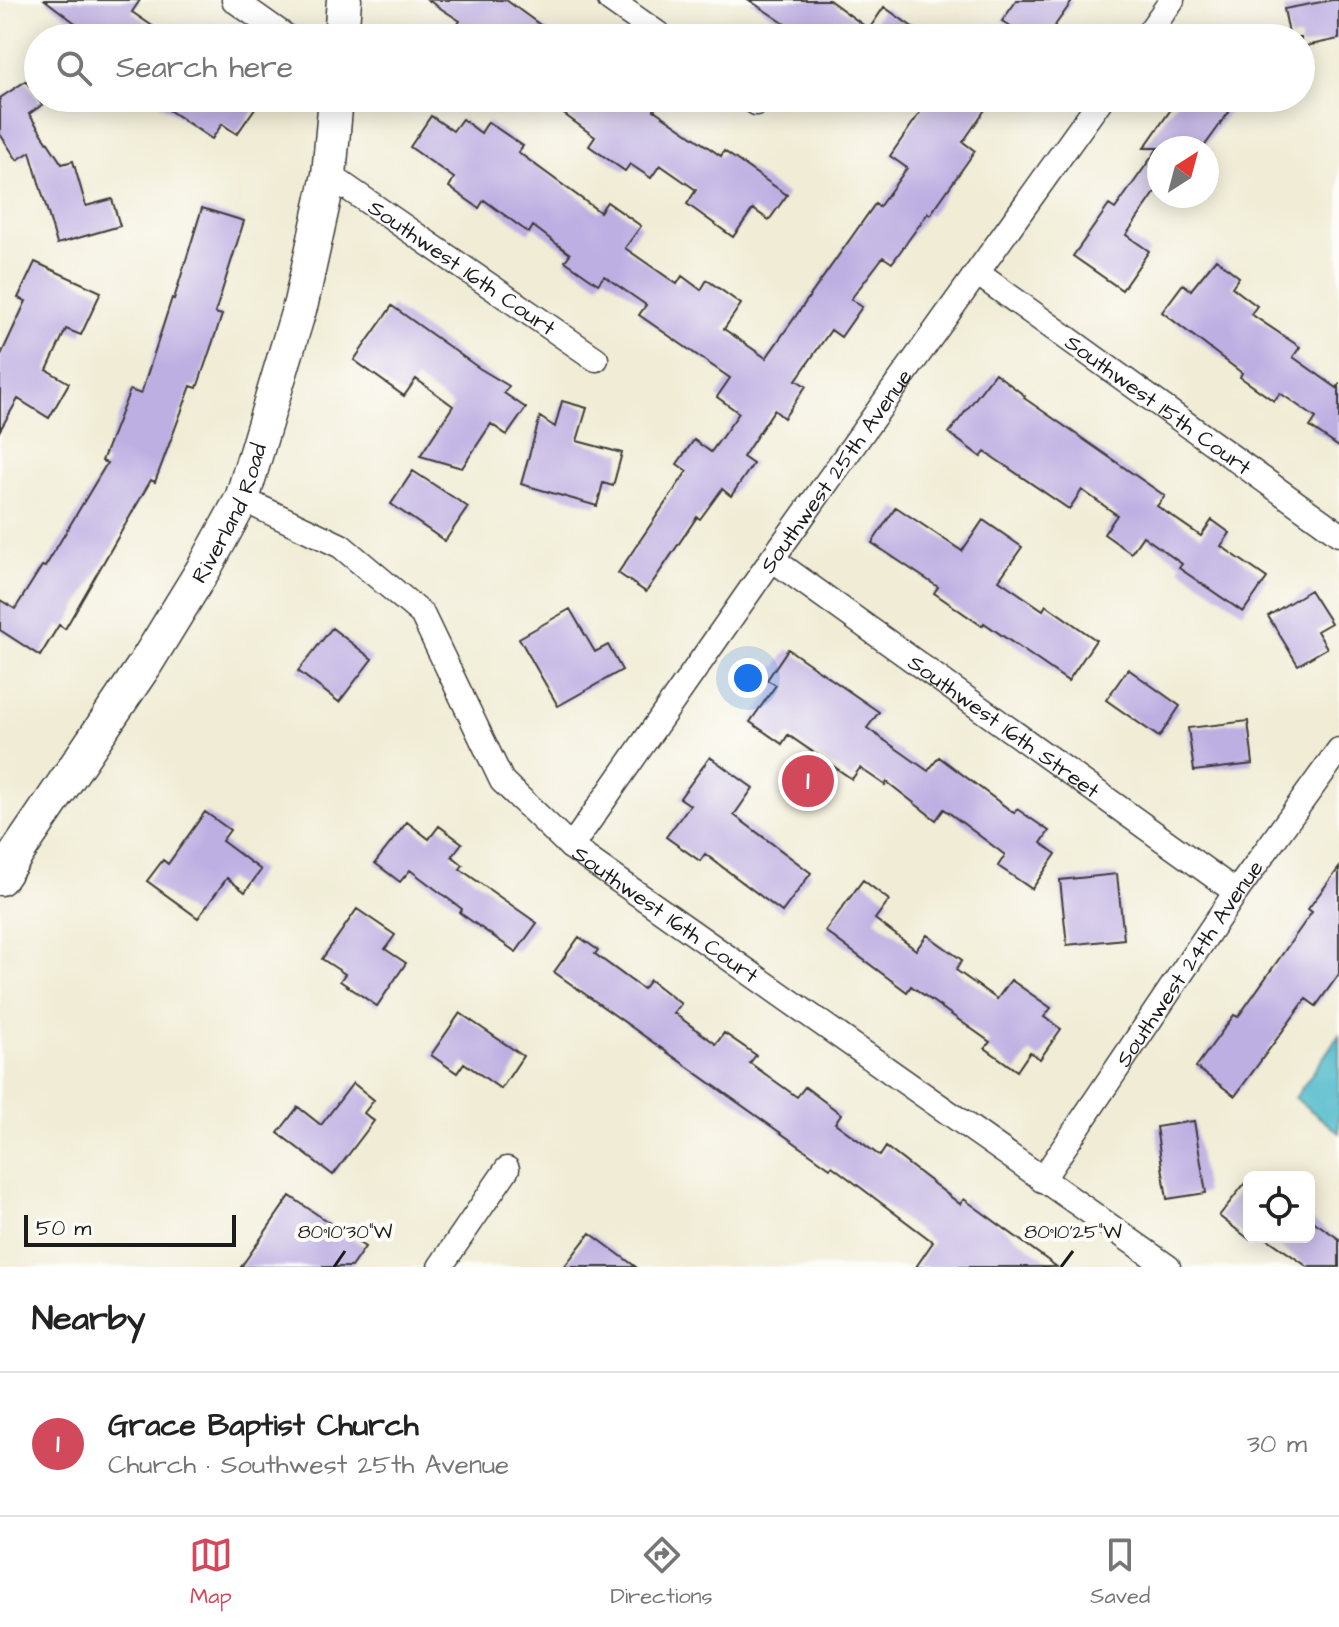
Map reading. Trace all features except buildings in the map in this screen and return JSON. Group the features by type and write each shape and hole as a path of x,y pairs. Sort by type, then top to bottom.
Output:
{"street":[{"path":"234,0 268,24"},
{"path":"342,24 344,0"},
{"path":"610,0 644,24"},
{"path":"1155,24 1172,0"},
{"name":"Riverland Road","path":"0,878 144,666 242,499 301,303 329,175 335,112"},
{"name":"Southwest 25th Avenue","path":"571,847 772,559 1092,112"},
{"name":"Southwest 16th Court","path":"329,175 596,359"},
{"name":"Southwest 15th Court","path":"977,273 1339,534"},
{"name":"Southwest 16th Court","path":"242,499 341,546 422,614 502,781 571,847 1168,1267"},
{"name":"Southwest 16th Street","path":"772,559 1236,892"},
{"name":"Southwest 24th Avenue","path":"1042,1180 1236,892 1339,750"},
{"path":"440,1267 507,1169"}],"water":[{"path":"1339,1035 1339,1133 1295,1098"}],"place":[{"name":"Grace Baptist Church","path":"808,781"}]}
